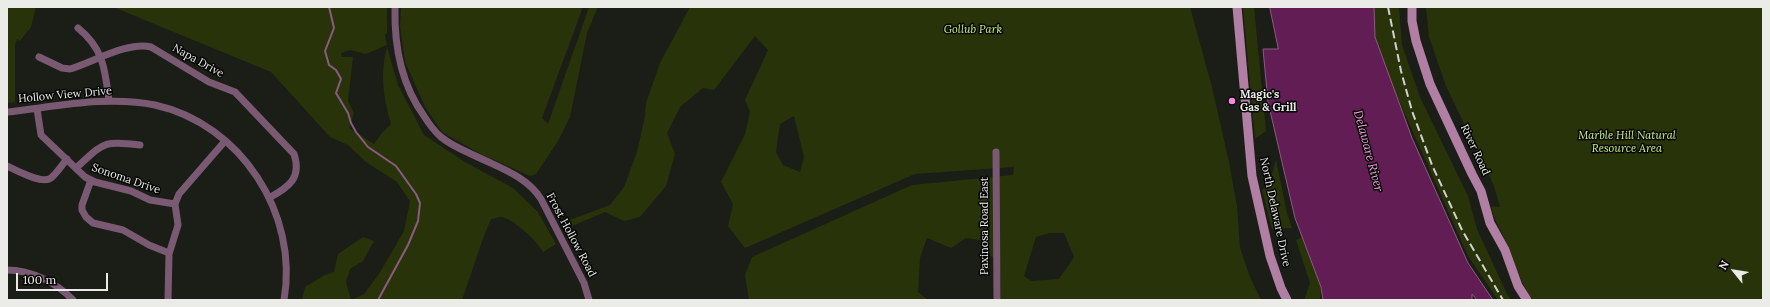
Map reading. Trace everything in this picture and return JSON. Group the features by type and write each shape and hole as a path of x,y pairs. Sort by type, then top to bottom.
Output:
{"street":[{"name":"Frost Hollow Road","path":"394,7 395,37 401,70 412,97 420,111 434,130 449,143 502,168 533,189 541,199 576,266 584,283 589,300"},
{"name":"North Delaware Drive","path":"1237,7 1252,176 1270,256 1281,288 1287,300"},
{"name":"River Road","path":"1412,7 1412,21 1416,41 1430,84 1481,191 1490,223 1505,250 1512,272 1527,300"},
{"path":"78,28 92,40 105,68 109,101"},
{"name":"Napa Drive","path":"39,57 62,68 70,69 134,46 146,46 151,47 209,82 235,92 294,154 296,166 294,177 285,190 269,198"},
{"name":"Hollow View Drive","path":"7,112 109,101 141,103 165,108 196,120 225,140 239,154 255,173 269,198 276,213 285,249 287,273 284,300"},
{"name":"Sonoma Drive","path":"37,109 41,135 91,180 132,191 150,200 175,204"},
{"path":"168,300 170,253 178,225 175,204 179,194 225,140"},
{"path":"76,168 101,146 106,144 120,143 140,146"},
{"name":"Paxinosa Road East","path":"996,152 997,300"},
{"path":"7,166 38,179 46,180 51,178 67,159"},
{"path":"91,180 82,205 82,210 86,217 93,223 123,230 155,248 170,253"},
{"path":"7,270 27,273 42,279 56,286 73,300"}],"green space":[{"path":"7,7 36,7 31,27 20,41 17,39 15,45 15,102 7,103"},
{"path":"113,7 387,7 387,33 385,35 387,45 366,54 350,50 341,53 342,57 353,57 348,101 354,113 349,128 374,144 391,124 383,86 387,47 398,85 424,135 465,162 513,188 538,212 556,244 543,252 531,237 512,221 501,217 491,219 462,300 352,300 364,294 379,274 404,231 410,201 397,182 366,162 348,145 330,137 271,72"},
{"path":"401,7 583,7 542,118 548,124 589,7 598,7 587,33 570,117 558,141 536,174 530,176 479,153 442,132 425,107 405,62 400,27"},
{"name":"Gollub Park","path":"690,7 1190,7 1212,87 1229,162 1237,206 1240,248 1250,277 1261,300 1001,300 1000,260 991,256 980,240 966,238 951,248 927,238 920,258 918,292 928,300 749,300 745,275 752,257 912,185 1013,175 1014,167 915,174 745,248 728,226 733,204 721,182 745,134 750,112 745,100 768,50 755,36 714,90 703,88 680,107 667,133 675,154 666,186 640,217 624,221 605,212 572,226 567,221 610,205 624,187 637,152 645,116 646,103 660,63","holes":["794,116 804,157 800,172 783,165 776,152 780,124","1050,233 1064,233 1074,257 1059,279 1031,281 1024,276 1036,237"]},
{"path":"1243,7 1254,7 1266,131 1255,139"},
{"path":"1367,7 1399,7 1402,45 1420,97 1468,196 1477,229 1511,300 1498,300 1468,256 1380,58"},
{"name":"Marble Hill Natural Resource Area","path":"1426,7 1763,7 1763,300 1533,300 1522,282 1492,212 1491,206 1500,207 1494,186 1446,86 1429,37"},
{"path":"1276,160 1287,213 1292,228 1272,229 1262,190 1269,185"},
{"path":"363,237 374,241 363,261 350,269 346,282 351,300 302,300 305,287 325,275 334,272 338,254"},
{"path":"1302,237 1321,287 1320,300 1304,300 1310,283 1296,240"}],"water":[{"name":"Delaware River","path":"1270,7 1374,7 1375,37 1412,138 1468,263 1493,300 1477,300 1472,294 1472,300 1323,300 1321,287 1295,218 1268,102 1263,49 1278,49"}],"waterway":[{"path":"329,7 334,28 325,51 329,65 336,70 341,79 336,93 348,113 356,132 368,147 396,166 416,194 420,203 418,221 408,245 378,300"}],"railway":[{"path":"1388,7 1401,71 1412,111 1432,165 1462,230 1503,300"}],"place":[{"name":"Magic's Gas & Grill","path":"1232,101"}]}
